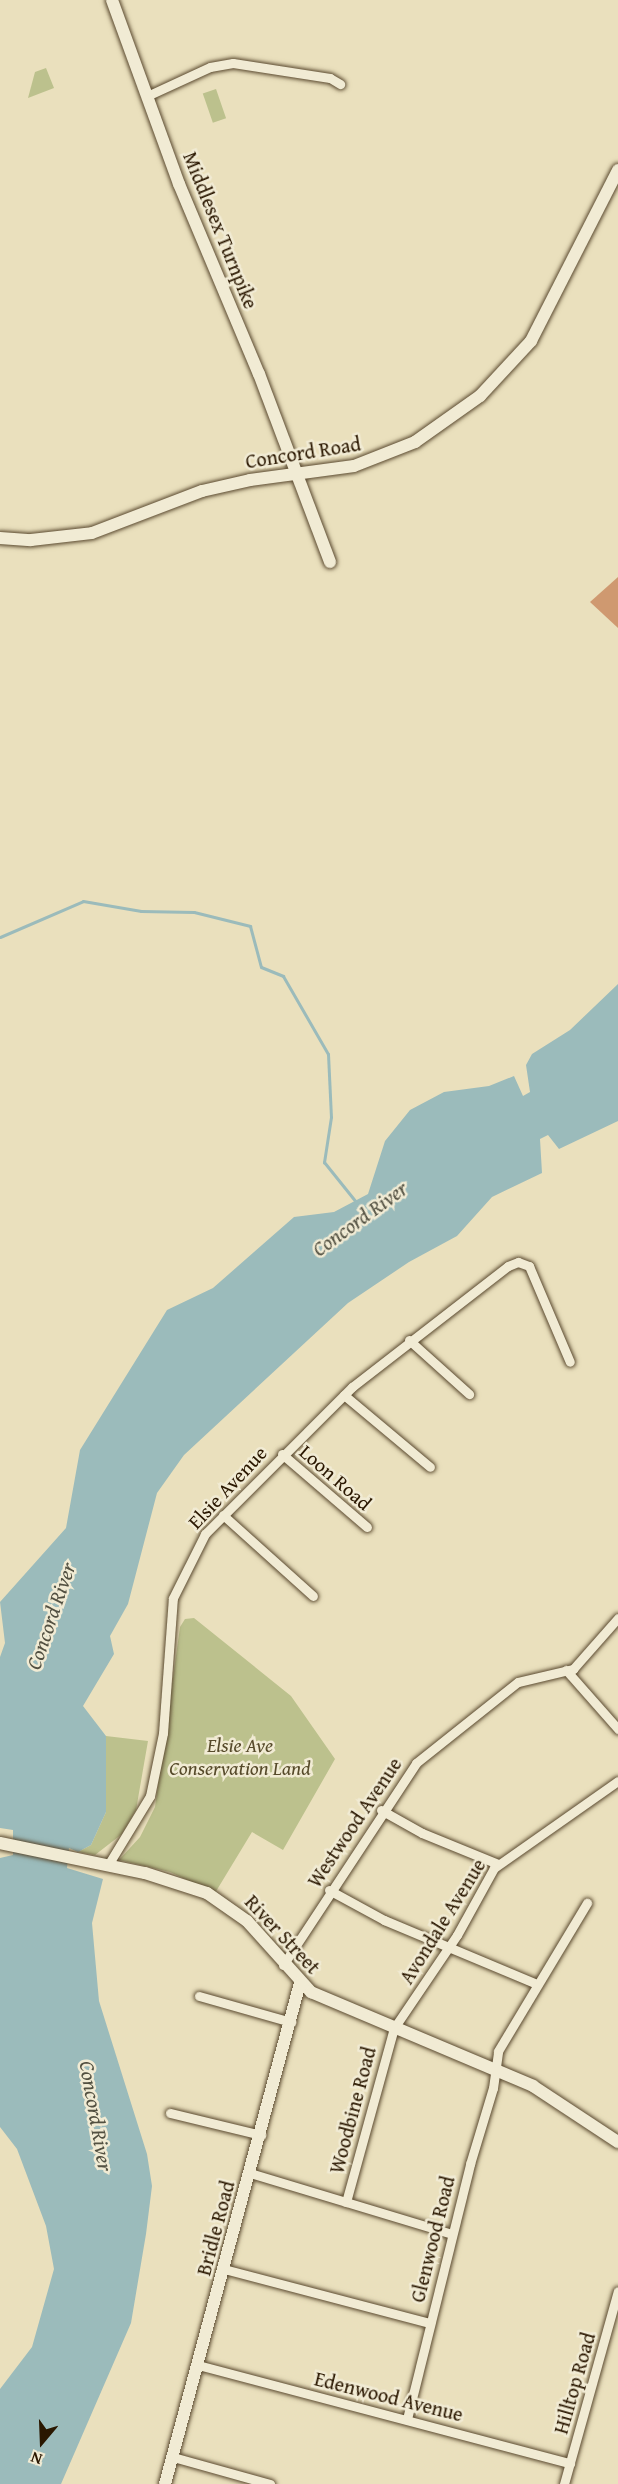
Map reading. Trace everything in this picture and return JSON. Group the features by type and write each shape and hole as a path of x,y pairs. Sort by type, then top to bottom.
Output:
{"main road":[{"name":"Middlesex Turnpike","path":"112,0 147,96 298,474 330,562"},
{"name":"Concord Road","path":"0,538 31,540 92,533 202,491 354,466 401,449 499,379 531,341 618,170"},
{"name":"River Street","path":"4,1844 69,1856 173,1880 219,1899 247,1921 300,1983 323,2000 494,2068 556,2098 618,2142"},
{"name":"Bridle Road","path":"165,2484 261,2135 300,1983"}],"street":[{"path":"147,96 210,67 233,63 330,78 340,84"},
{"name":"Elsie Avenue","path":"108,1865 144,1808 156,1776 173,1598 192,1554 223,1515 344,1395 409,1340 499,1271 518,1262 533,1272 570,1362"},
{"path":"409,1340 469,1394"},
{"path":"344,1395 430,1467"},
{"name":"Loon Road","path":"282,1454 367,1527"},
{"path":"223,1515 313,1596"},
{"name":"Westwood Avenue","path":"283,1965 381,1810 416,1762 491,1701 530,1677 566,1671 579,1664 618,1618"},
{"path":"566,1671 618,1729"},
{"name":"Avondale Avenue","path":"394,2028 449,1946 498,1864 618,1781"},
{"path":"381,1810 422,1833 498,1864"},
{"path":"329,1890 384,1920 537,1984"},
{"name":"Glenwood Road","path":"407,2419 452,2234 486,2117 494,2068 503,2040 587,1903"},
{"path":"199,1996 291,2022"},
{"name":"Woodbine Road","path":"346,2202 394,2028"},
{"path":"171,2113 261,2135"},
{"path":"250,2173 452,2234"},
{"path":"224,2269 430,2323"},
{"name":"Hilltop Road","path":"564,2484 618,2291"},
{"name":"Edenwood Avenue","path":"198,2365 570,2463"},
{"path":"173,2457 270,2484"}],"green space":[{"path":"46,68 54,88 28,98 35,72"},
{"path":"216,89 226,118 213,123 203,94"},
{"name":"Elsie Ave Conservation Land","path":"194,1618 291,1696 335,1759 283,1850 252,1832 215,1893 170,1872 119,1860 140,1837 155,1807 180,1627 185,1619"},
{"name":"Elsie Ave Conservation Land","path":"106,1736 148,1741 136,1810 122,1834 95,1855 78,1852 91,1845 106,1812"}],"water":[{"name":"Concord River","path":"618,984 618,1121 559,1149 548,1135 540,1139 542,1173 492,1197 457,1236 409,1262 348,1303 184,1455 157,1493 128,1604 110,1636 114,1654 83,1706 106,1736 106,1812 91,1845 78,1852 69,1848 67,1868 103,1879 92,1923 99,2001 147,2154 152,2186 146,2234 131,2323 61,2484 0,2484 0,2389 32,2347 54,2269 46,2226 17,2149 0,2127 0,1858 13,1855 13,1830 0,1828 0,1657 5,1643 0,1602 66,1528 80,1450 167,1310 213,1288 294,1217 334,1212 368,1194 385,1141 410,1110 444,1092 489,1086 514,1076 523,1096 530,1092 526,1065 532,1054 570,1030"}],"building":[{"path":"618,577 618,628 590,602"}],"waterway":[{"name":"Concord River","path":"0,937 83,901 141,911 194,912 250,926 261,967 283,976 328,1054 331,1117 324,1162 356,1202"}]}
